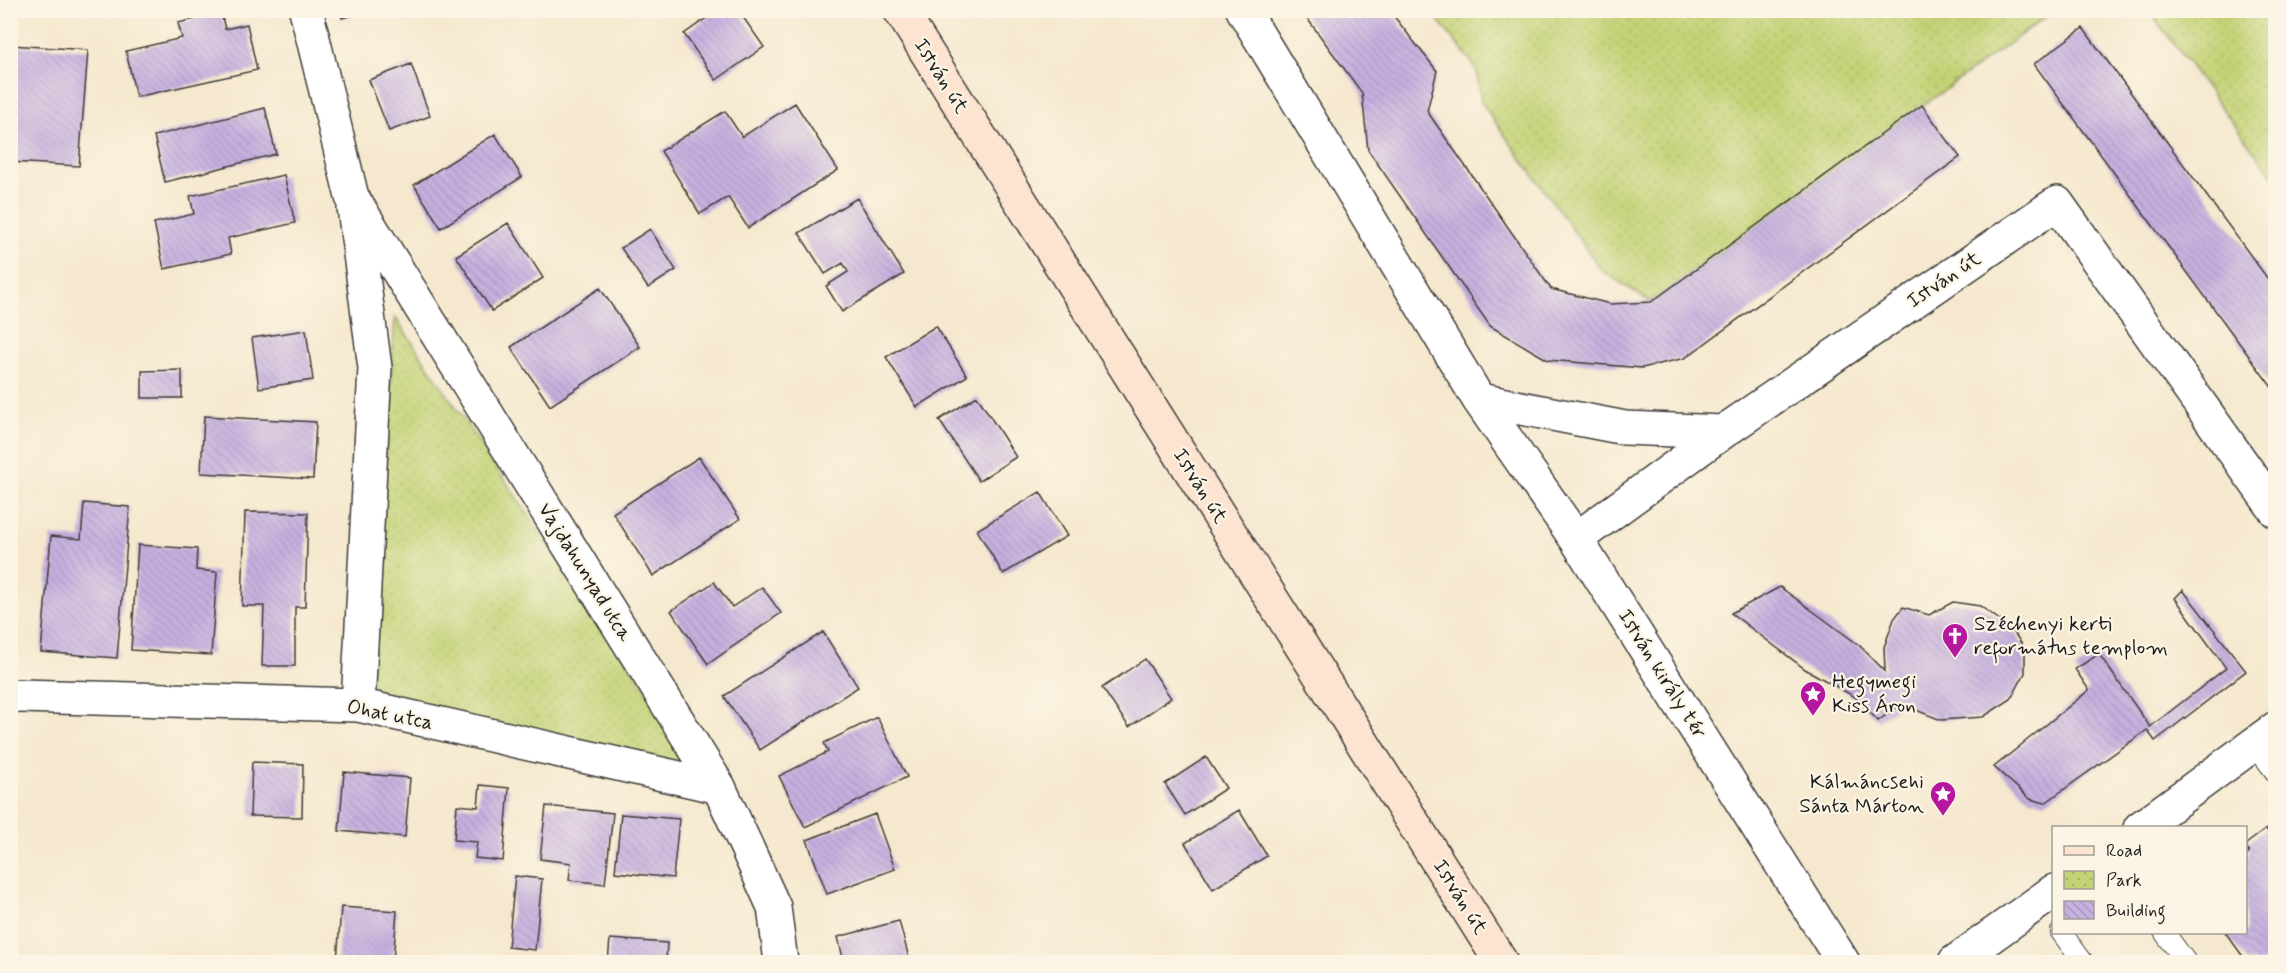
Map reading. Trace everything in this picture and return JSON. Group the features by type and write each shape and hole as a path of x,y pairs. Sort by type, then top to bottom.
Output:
{"street":[{"name":"Vajdahunyad utca","path":"306,10 352,197 375,368 358,705"},
{"name":"István út","path":"900,10 1501,963"},
{"path":"1243,10 1479,400 1576,539 1722,432"},
{"name":"Vajdahunyad utca","path":"352,197 719,787 774,907 781,963"},
{"name":"István út","path":"1722,432 2056,203 2276,511"},
{"path":"1479,400 1625,428 1722,432"},
{"name":"István király tér","path":"1576,539 1843,963"},
{"name":"Ohat utca","path":"19,696 358,705 719,787"},
{"path":"2143,826 2265,736"},
{"path":"1955,963 2049,905"}],"lane":[{"path":"2265,736 2276,773"},
{"path":"2062,934 2083,963"},
{"path":"2165,934 2186,963"}],"green space":[{"path":"1431,11 2054,11 1651,302 1602,271 1481,102 1476,68"},
{"path":"2149,11 2275,11 2275,179"},
{"path":"395,317 703,774 370,695"}],"building":[{"path":"340,10 368,10 368,11 342,18"},
{"path":"718,10 738,10 764,47 716,80 684,34"},
{"path":"1301,10 1389,10 1437,71 1427,111 1551,289 1610,304 1651,302 1922,105 1960,157 1685,358 1642,368 1548,360 1490,326 1368,150 1362,93"},
{"path":"221,13 225,29 247,24 257,70 136,97 126,51 182,38 178,23"},
{"path":"2083,28 2276,290 2276,393 2034,64"},
{"path":"10,45 88,50 79,166 10,162"},
{"path":"411,64 430,116 389,131 369,80"},
{"path":"795,103 838,170 748,228 728,197 700,214 661,151 725,111 742,137"},
{"path":"265,108 276,154 165,182 154,136"},
{"path":"495,134 522,177 441,228 414,185"},
{"path":"284,175 295,223 228,238 231,254 164,269 154,223 194,214 190,196"},
{"path":"857,198 904,274 842,312 826,286 848,272 843,263 825,274 799,233"},
{"path":"508,223 543,278 492,311 456,256"},
{"path":"650,229 676,270 648,288 621,248"},
{"path":"600,288 640,347 550,406 511,347"},
{"path":"936,326 967,376 917,407 886,357"},
{"path":"306,330 313,380 259,388 252,338"},
{"path":"182,370 182,398 142,398 142,371"},
{"path":"977,396 1016,457 979,481 939,420"},
{"path":"204,416 316,422 313,479 201,473"},
{"path":"699,457 740,519 653,576 613,513"},
{"path":"1040,492 1067,536 1003,574 977,530"},
{"path":"84,503 130,507 117,658 41,652 51,536 81,539"},
{"path":"245,512 308,513 305,607 295,607 295,666 262,666 264,606 242,606"},
{"path":"138,545 197,549 196,570 217,572 211,655 131,650"},
{"path":"714,582 732,607 762,587 781,613 708,664 671,611"},
{"name":"Széchenyi kerti református templom","path":"1780,587 1859,645 1885,671 1884,647 1894,619 1903,607 1929,615 1953,602 1980,606 2011,628 2025,649 2025,673 2011,699 1983,717 1941,720 1901,704 1878,721 1855,697 1805,669 1731,613"},
{"path":"2183,590 2246,671 2155,741 2147,730 2045,803 2030,799 1994,767 2089,690 2075,669 2099,654 2150,727 2226,668 2175,598"},
{"path":"823,632 858,687 760,750 724,696"},
{"path":"1145,659 1171,698 1129,727 1102,688"},
{"path":"877,717 907,777 805,827 779,776 828,752 824,743"},
{"path":"1206,757 1226,788 1185,815 1165,784"},
{"path":"252,762 303,764 302,817 250,816"},
{"path":"344,772 410,778 405,837 339,831"},
{"path":"480,785 509,788 503,861 475,858 477,842 454,840 457,805 478,807"},
{"path":"546,806 613,813 605,884 569,880 571,863 540,859"},
{"path":"1239,810 1267,856 1213,889 1185,843"},
{"path":"621,814 679,819 673,878 615,872"},
{"path":"875,814 895,869 827,894 807,840"},
{"path":"2266,829 2276,842 2276,962 2247,962 2226,934 2247,934 2247,855 2249,853 2247,843"},
{"path":"515,876 542,879 535,950 508,947"},
{"path":"341,907 397,911 393,962 337,962"},
{"path":"899,921 909,958 893,962 844,962 838,937"},
{"path":"610,939 667,943 666,962 608,962"}],"place":[{"name":"Széchenyi kerti református templom","path":"1955,659"},
{"name":"Hegymegi Kiss Áron","path":"1813,717"},
{"name":"Kálmáncsehi Sánta Márton","path":"1943,817"}]}
